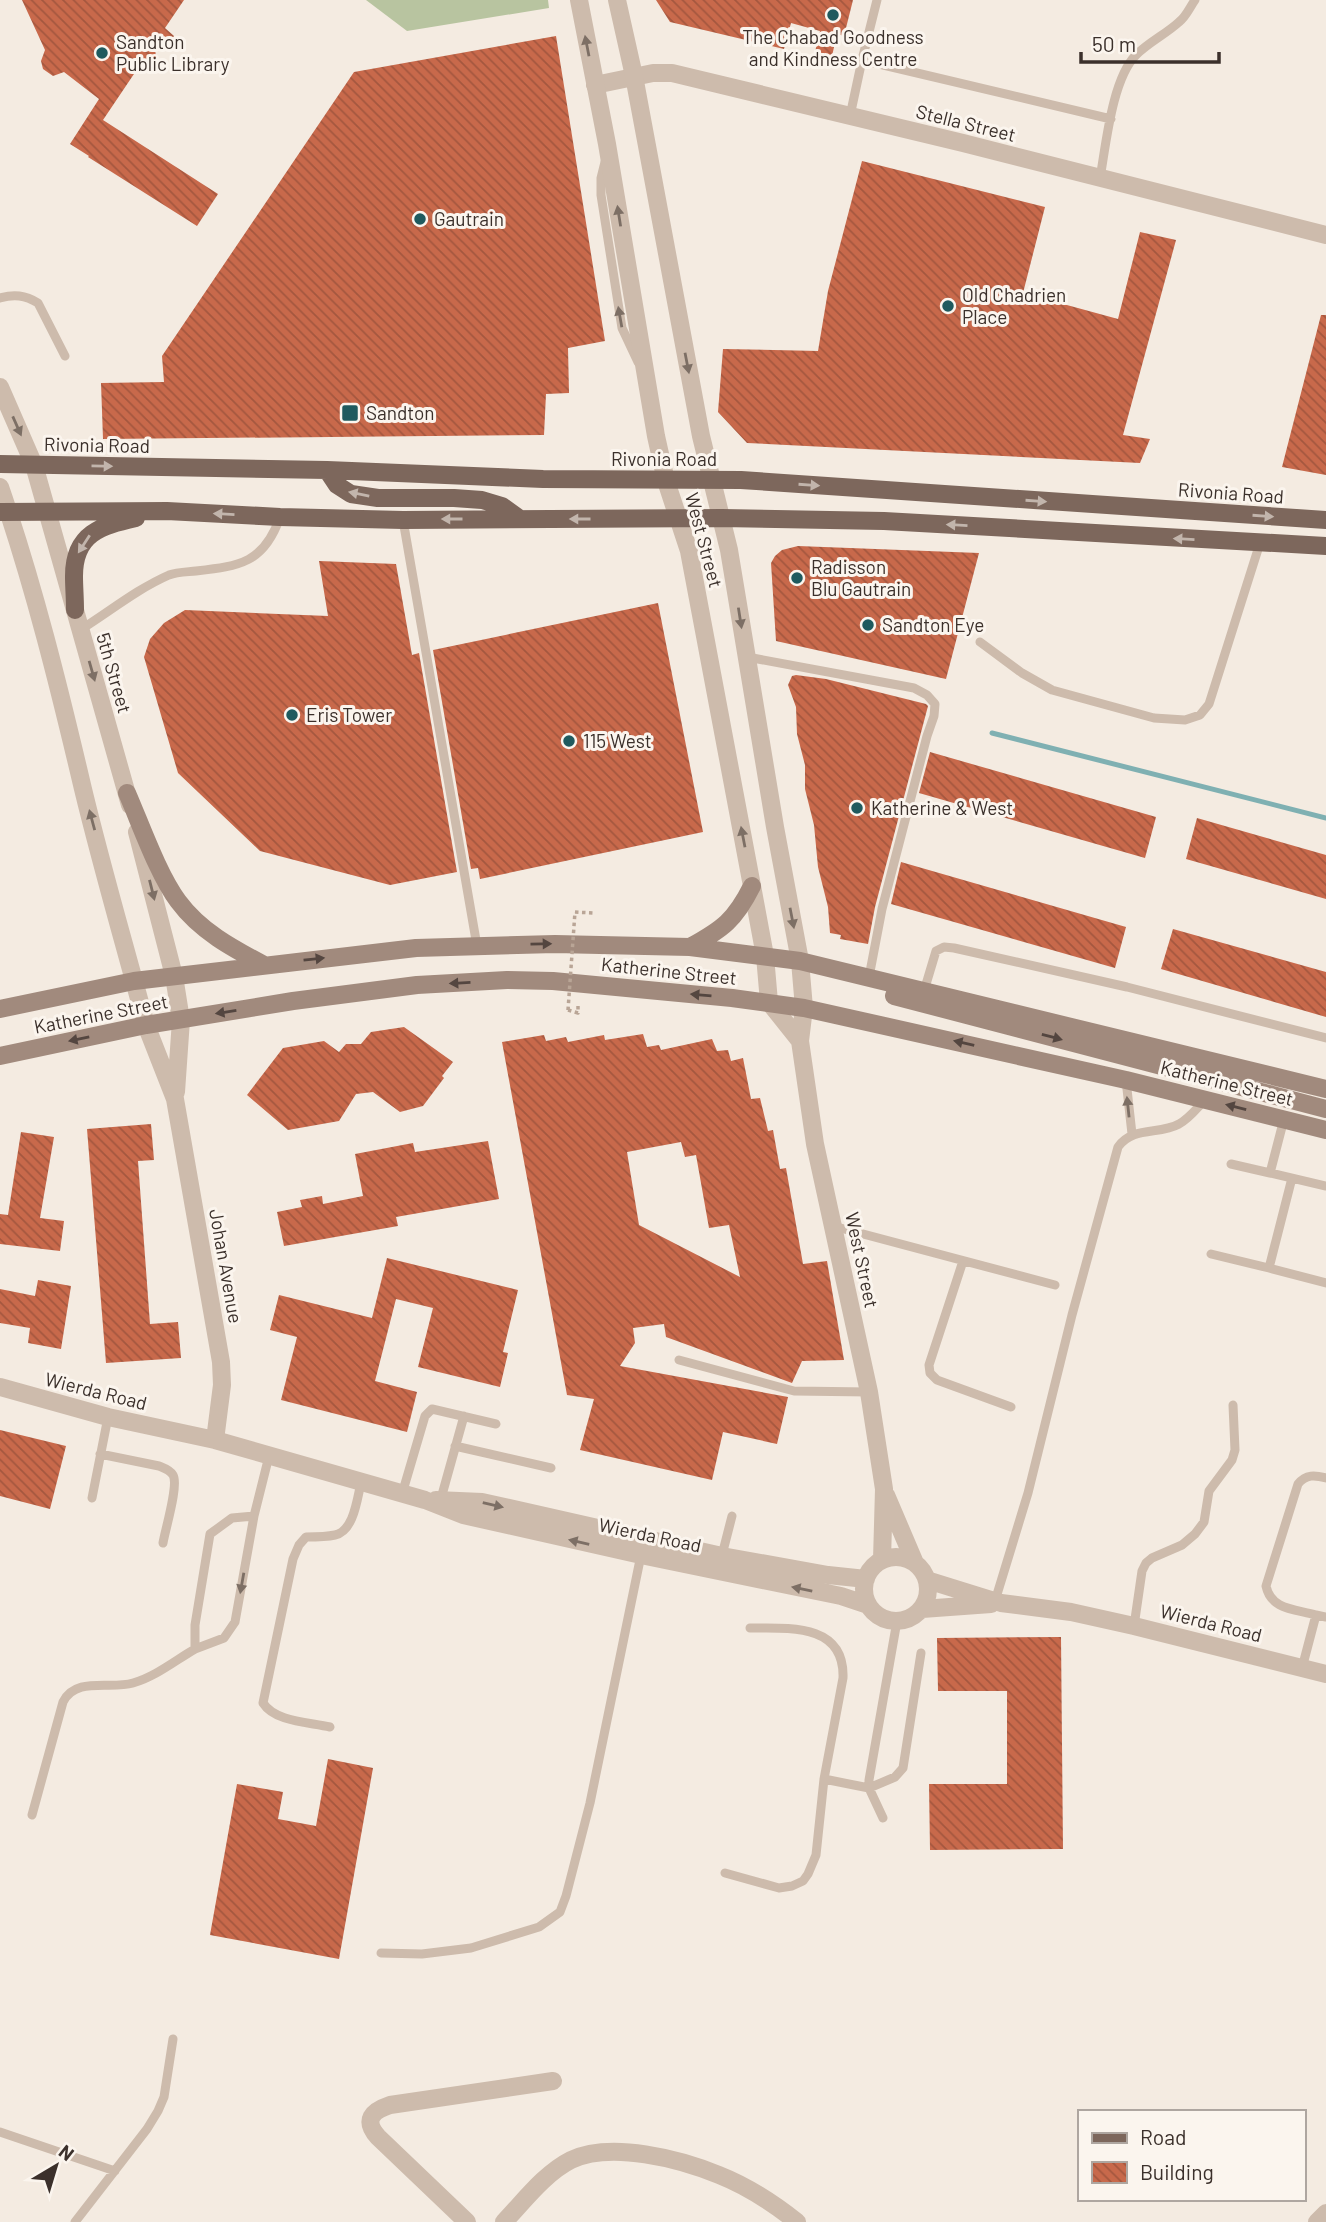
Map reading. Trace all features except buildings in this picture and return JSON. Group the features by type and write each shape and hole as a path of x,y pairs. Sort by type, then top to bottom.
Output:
{"main road":[{"name":"Rivonia Road","path":"0,464 327,470 543,479 754,481 1326,520"},
{"path":"327,470 337,485 351,494 378,498 482,500 502,506 520,519"},
{"path":"75,610 74,573 77,555 91,533 103,526 167,511"},
{"path":"4,512 167,511 402,520 722,518 884,521 1326,546"},
{"path":"127,793 164,877 178,901 203,927 231,948 264,965"},
{"path":"690,947 729,923 752,886"},
{"name":"Katherine Street","path":"0,1009 134,981 416,948 555,944 690,947 800,961 1326,1089"},
{"path":"800,961 829,976 882,993 1326,1108"},
{"name":"Katherine Street","path":"0,1056 146,1025 293,1001 417,985 507,980 553,981 769,1002 804,1008 1126,1080 1326,1130"}],"street":[{"name":"West Street","path":"579,0 666,481 689,551 765,956 769,1002"},
{"name":"West Street","path":"617,0 634,76 696,409 722,518 800,961 804,1008 800,1041 815,1144 869,1392 884,1489 882,1560"},
{"name":"Stella Street","path":"595,85 653,73 672,73 1326,235"},
{"name":"5th Street","path":"0,387 34,465 48,511 127,793 174,976 181,1020"},
{"path":"0,487 4,512 52,657 134,981"},
{"name":"Johan Avenue","path":"134,981 146,1025 175,1099 221,1362 222,1385 215,1440"},
{"path":"769,1002 800,1041"},
{"name":"Johan Avenue","path":"175,1099 181,1020"},
{"name":"Wierda Road","path":"0,1387 108,1418 215,1440 402,1494 435,1502 471,1500 551,1527 720,1563 868,1605"},
{"name":"West Street","path":"884,1489 915,1563"},
{"path":"902,1558 915,1563 927,1580 929,1590 922,1609 915,1616 897,1621 885,1619 875,1614 868,1605 865,1596 866,1579 882,1560 902,1558"},
{"name":"Wierda Road","path":"720,1563 866,1579"},
{"name":"Wierda Road","path":"927,1580 998,1602 1071,1612 1326,1674"},
{"name":"Wierda Road","path":"922,1609 998,1602"},
{"path":"467,2222 378,2137 370,2122 373,2115 379,2109 390,2105 553,2081"},
{"path":"504,2222 556,2169 582,2156 621,2151 648,2155 719,2175 775,2205 797,2222"},
{"path":"1317,2222 1326,2213"}],"lane":[{"path":"850,116 877,0"},
{"path":"1100,178 1111,118 1127,65 1144,48 1181,21 1195,0"},
{"path":"862,60 1111,118"},
{"path":"0,299 12,294 38,303 65,356"},
{"path":"80,630 142,589 171,574 231,567 254,557 267,545 280,517"},
{"path":"402,520 477,946"},
{"path":"980,642 1022,673 1052,690 1154,718 1185,720 1200,715 1209,704 1260,543"},
{"path":"747,657 914,688 927,695 935,704 882,909 869,977"},
{"path":"925,991 936,951 944,947 954,948 1127,987 1326,1038"},
{"path":"1126,1080 1132,1133"},
{"path":"998,1602 1118,1147 1132,1133 1165,1130 1182,1122 1206,1100"},
{"path":"1270,1173 1284,1119"},
{"path":"1231,1164 1326,1186"},
{"path":"1269,1268 1292,1178"},
{"path":"833,1226 1055,1285"},
{"path":"1211,1254 1326,1283"},
{"path":"963,1261 929,1365 930,1373 937,1380 1011,1407"},
{"path":"679,1360 794,1391 869,1392"},
{"path":"1134,1626 1142,1572 1146,1563 1182,1545 1195,1534 1204,1522 1209,1491 1232,1460 1235,1450 1233,1405"},
{"path":"402,1494 429,1411 436,1409 496,1424"},
{"path":"435,1502 464,1416"},
{"path":"92,1497 108,1418"},
{"path":"455,1447 551,1468"},
{"path":"100,1454 159,1466 172,1474 175,1486 163,1543"},
{"path":"32,1815 67,1694 79,1687 134,1683 195,1649 223,1638 235,1622 254,1516 269,1456"},
{"path":"1326,1478 1314,1475 1303,1478 1298,1484 1266,1586 1268,1597 1276,1605 1326,1617"},
{"path":"330,1727 275,1715 267,1710 263,1703 293,1559 299,1545 306,1537 338,1535 346,1528 361,1483"},
{"path":"195,1649 195,1625 210,1534 232,1518 254,1516"},
{"path":"720,1563 732,1516"},
{"path":"381,1953 422,1954 471,1948 539,1927 560,1913 590,1803 643,1546"},
{"path":"1302,1668 1316,1615"},
{"path":"883,1818 869,1788 897,1621"},
{"path":"724,1873 779,1888 803,1881 808,1874 816,1855 824,1779 843,1678 844,1663 839,1653 821,1636 802,1629 750,1628"},
{"path":"824,1779 869,1788 895,1777 903,1768 921,1653"},
{"path":"75,2222 147,2129 164,2096 173,2039"},
{"path":"0,2132 115,2171"}],"path":[{"path":"578,1003 578,1013 568,1010 575,912 593,914"}],"green space":[{"path":"366,0 548,0 549,8 407,31"}],"waterway":[{"path":"992,733 1326,818"}],"place":[{"name":"The Chabad Goodness and Kindness Centre","path":"833,15"},
{"name":"Sandton Public Library","path":"102,53"},
{"name":"Gautrain","path":"420,219"},
{"name":"Old Chadrien Place","path":"948,306"},
{"name":"Sandton","path":"350,413"},
{"name":"Radisson Blu Gautrain","path":"797,578"},
{"name":"Sandton Eye","path":"868,625"},
{"name":"Eris Tower","path":"292,715"},
{"name":"115 West","path":"569,741"},
{"name":"Katherine & West","path":"857,808"}]}
